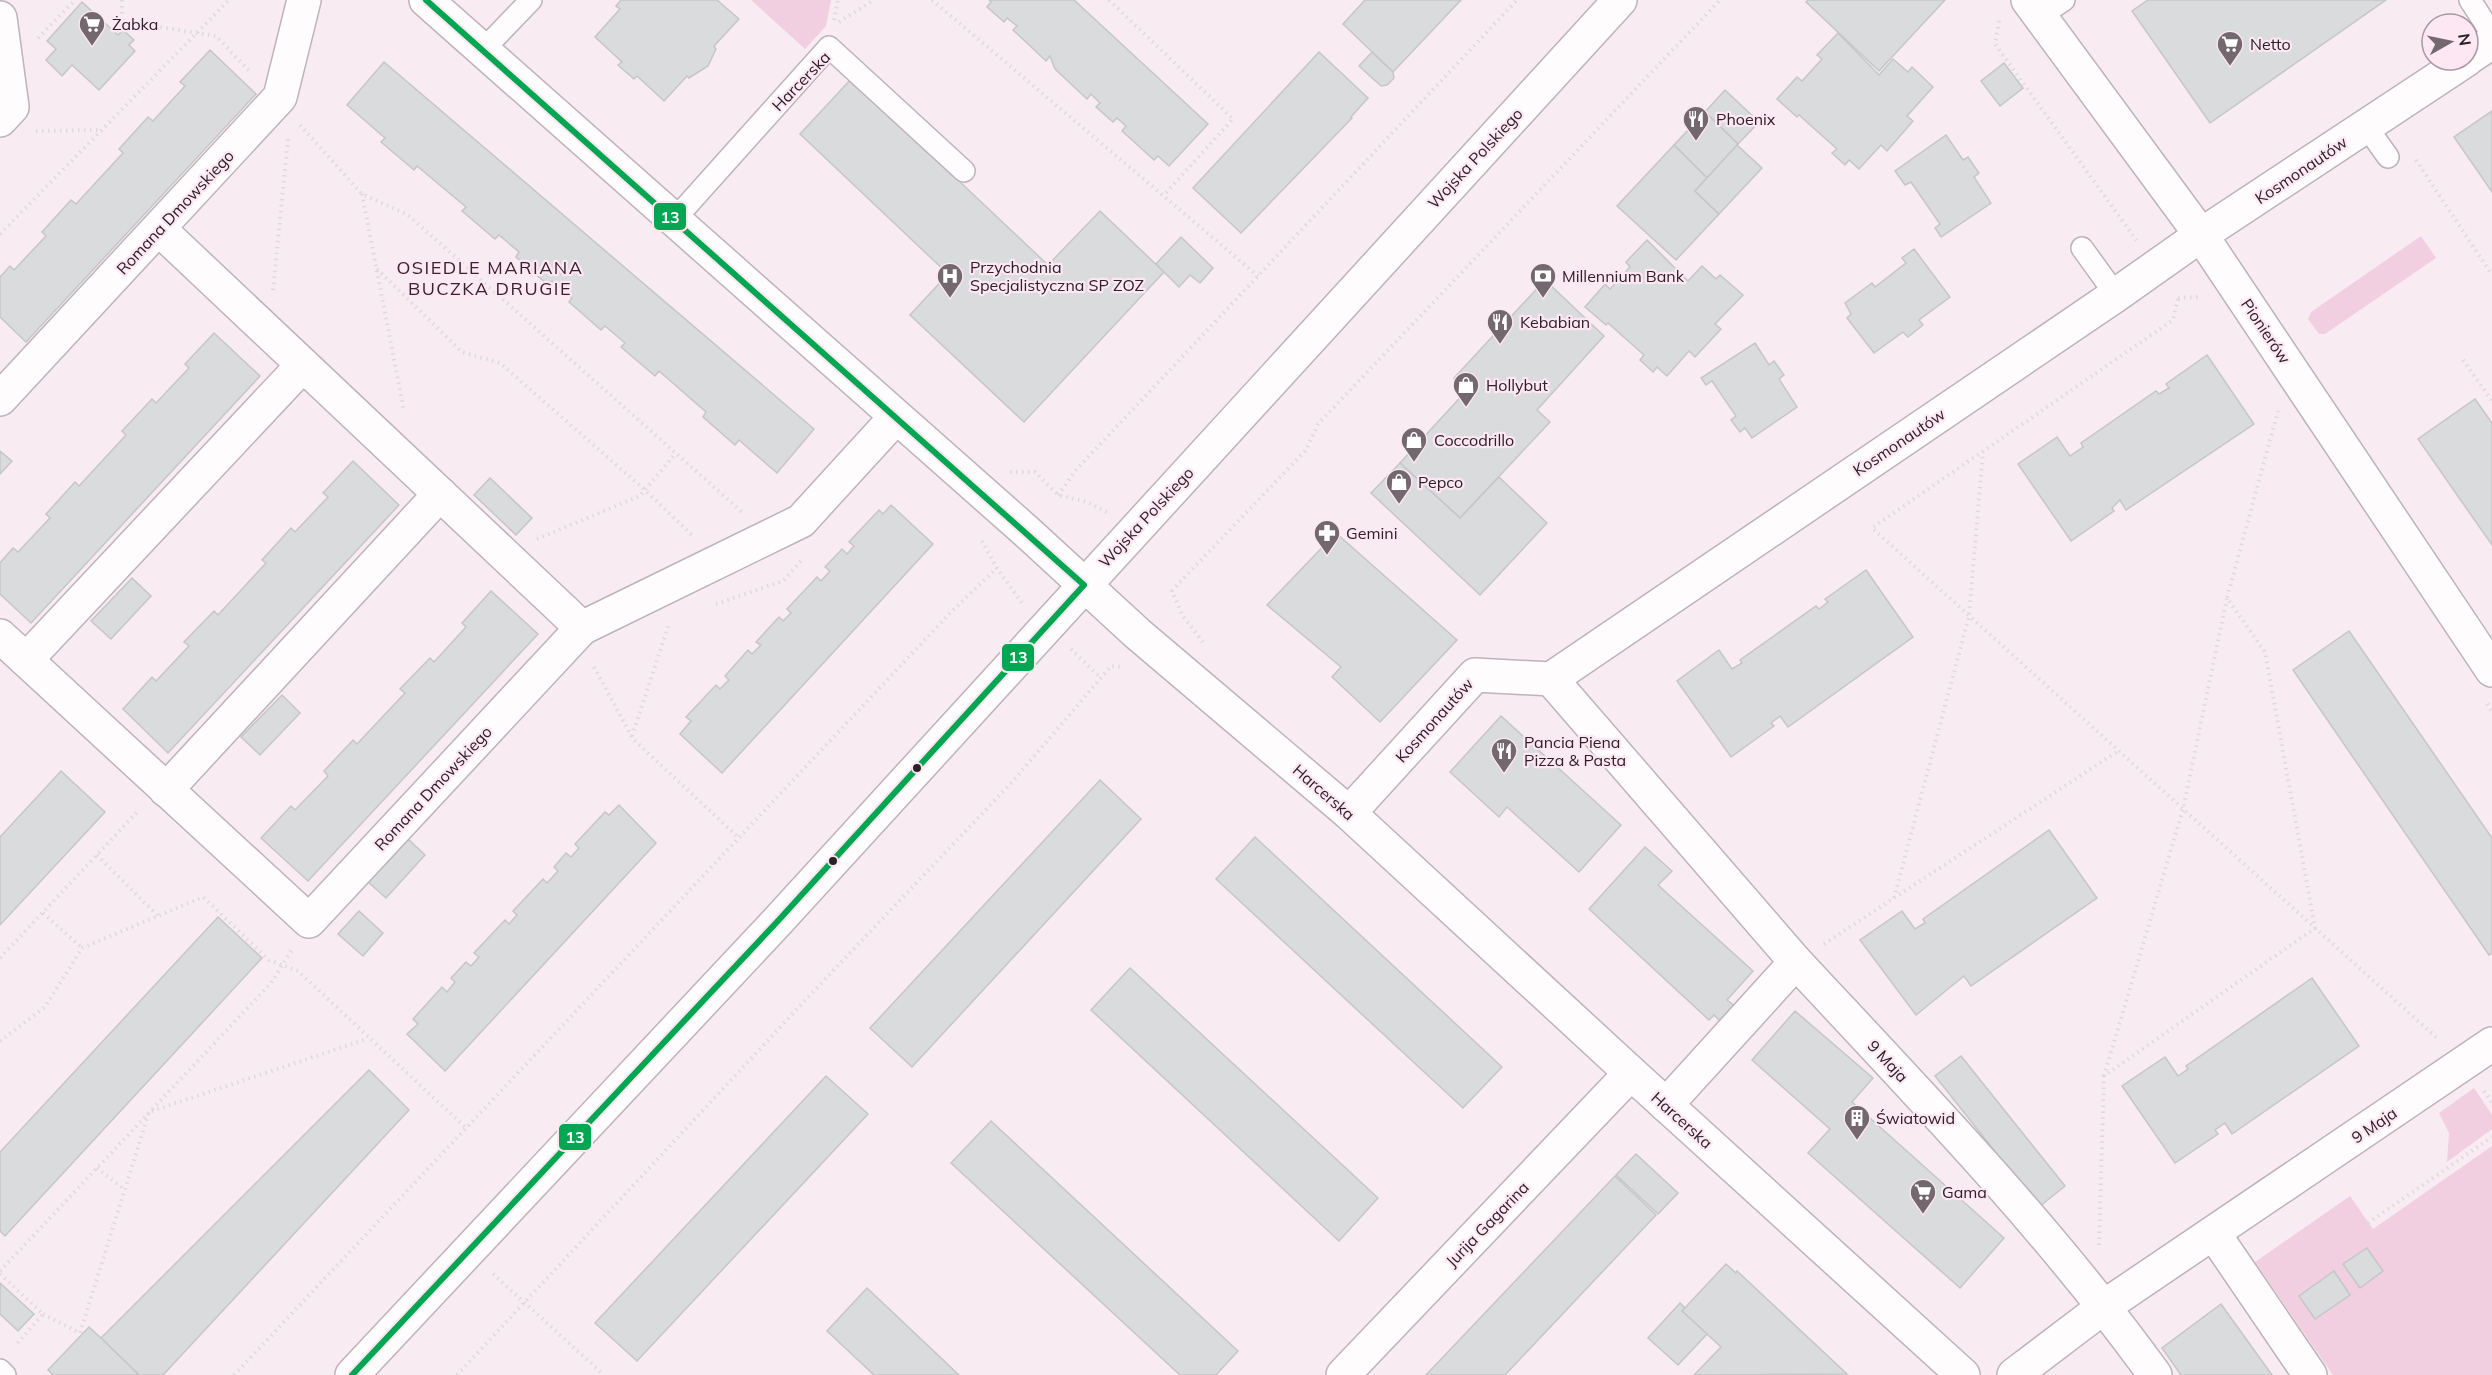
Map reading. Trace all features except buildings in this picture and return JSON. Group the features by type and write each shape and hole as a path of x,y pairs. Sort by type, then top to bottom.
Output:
{"street":[{"name":"Romana Dmowskiego","path":"0,399 159,229 284,108 280,98 304,0"},
{"name":"Harcerska","path":"428,0 1138,633 1349,813 1963,1375"},
{"name":"Wojska Polskiego","path":"352,1375 777,923 1620,0"},
{"name":"Pionierów","path":"2034,7 2201,235 2492,670"},
{"path":"0,18 12,107 0,120"},
{"name":"Kosmonautów","path":"1349,813 1475,675 1551,679 2201,235 2447,72"},
{"path":"159,229 503,554 579,631"},
{"path":"26,660 303,365"},
{"name":"Romana Dmowskiego","path":"309,921 579,631 801,521 896,417"},
{"path":"164,788 440,494"},
{"path":"0,636 309,921"},
{"name":"9 Maja","path":"1551,679 1796,962 1938,1114 2105,1306"},
{"path":"1666,1105 1796,962"},
{"name":"9 Maja","path":"2014,1375 2105,1306 2492,1044"},
{"name":"Jurija Gagarina","path":"1343,1375 1631,1073"},
{"path":"2214,1234 2310,1375"},
{"path":"2105,1306 2155,1375"}],"lane":[{"path":"483,50 531,0"},
{"path":"2470,0 2492,34"},
{"name":"Harcerska","path":"674,219 829,47 964,171"},
{"path":"2366,126 2388,157"},
{"path":"2082,248 2116,295"},
{"path":"4,1362 5,1375"}],"path":[{"path":"7,71 75,0"},
{"path":"122,0 122,21 216,36 362,194 408,215 769,537"},
{"path":"0,234 229,0"},
{"path":"833,25 874,0"},
{"path":"932,0 1258,276"},
{"path":"1109,0 1233,119 1163,196"},
{"path":"1107,512 1087,502 1058,495 1076,470 1517,0"},
{"path":"1172,591 1306,450 1318,424 1720,0"},
{"path":"2034,7 1995,44 2178,299 2174,320 1872,528 2444,1044 2460,1066"},
{"path":"269,333 284,108"},
{"path":"34,131 102,130"},
{"path":"2415,159 2492,274"},
{"path":"362,194 405,416"},
{"path":"377,269 462,352 500,363 645,490 719,561"},
{"path":"2178,299 2195,296 2205,299"},
{"path":"2463,360 2492,401"},
{"path":"2099,1252 2104,1076 2183,808 2227,598 2279,408"},
{"path":"1894,898 1969,616 1983,451"},
{"path":"503,554 640,496 676,453"},
{"path":"234,1375 952,611 997,568"},
{"path":"2227,598 2265,652 2315,928"},
{"path":"632,737 670,620"},
{"path":"579,631 632,737 739,838"},
{"path":"457,1375 811,994 1013,782 1111,666"},
{"path":"2486,702 2492,712"},
{"path":"1796,962 2118,751"},
{"path":"0,958 164,788"},
{"path":"97,855 158,916"},
{"path":"0,1041 45,1007 82,948 203,897 269,960 298,971 368,1039 466,1128"},
{"path":"43,912 82,948"},
{"path":"149,1112 80,1333 43,1314 0,1272 149,1112 271,983 309,921"},
{"path":"2104,1076 2315,928"},
{"path":"149,1112 368,1039"},
{"path":"2368,1223 2492,1137"},
{"path":"97,1168 125,1190"},
{"path":"492,1272 604,1375"},
{"path":"4,1362 43,1314"}],"shaded area":[{"path":"751,0 831,0 826,26 805,49"},
{"path":"2421,236 2436,258 2325,334 2319,334 2308,319 2311,312"},
{"path":"2474,1088 2492,1115 2492,1129 2447,1162 2449,1133 2439,1113"},
{"path":"2492,1146 2492,1375 2333,1375 2255,1262 2350,1196 2373,1229"}],"transit line":[{"name":"13","path":"352,1375 776,923 1084,585 426,0"}],"place":[{"name":"Żabka","path":"92,47"},
{"name":"Netto","path":"2230,67"},
{"name":"Phoenix","path":"1696,142"},
{"name":"Przychodnia Specjalistyczna SP ZOZ","path":"950,299"},
{"name":"Millennium Bank","path":"1543,299"},
{"name":"Kebabian","path":"1500,345"},
{"name":"Hollybut","path":"1466,408"},
{"name":"Coccodrillo","path":"1414,463"},
{"name":"Pepco","path":"1399,505"},
{"name":"Gemini","path":"1327,556"},
{"name":"Pancia Piena Pizza & Pasta","path":"1504,774"},
{"name":"Światowid","path":"1857,1141"},
{"name":"Gama","path":"1923,1215"}],"district":[{"name":"OSIEDLE MARIANA BUCZKA DRUGIE","path":"490,277"}]}
